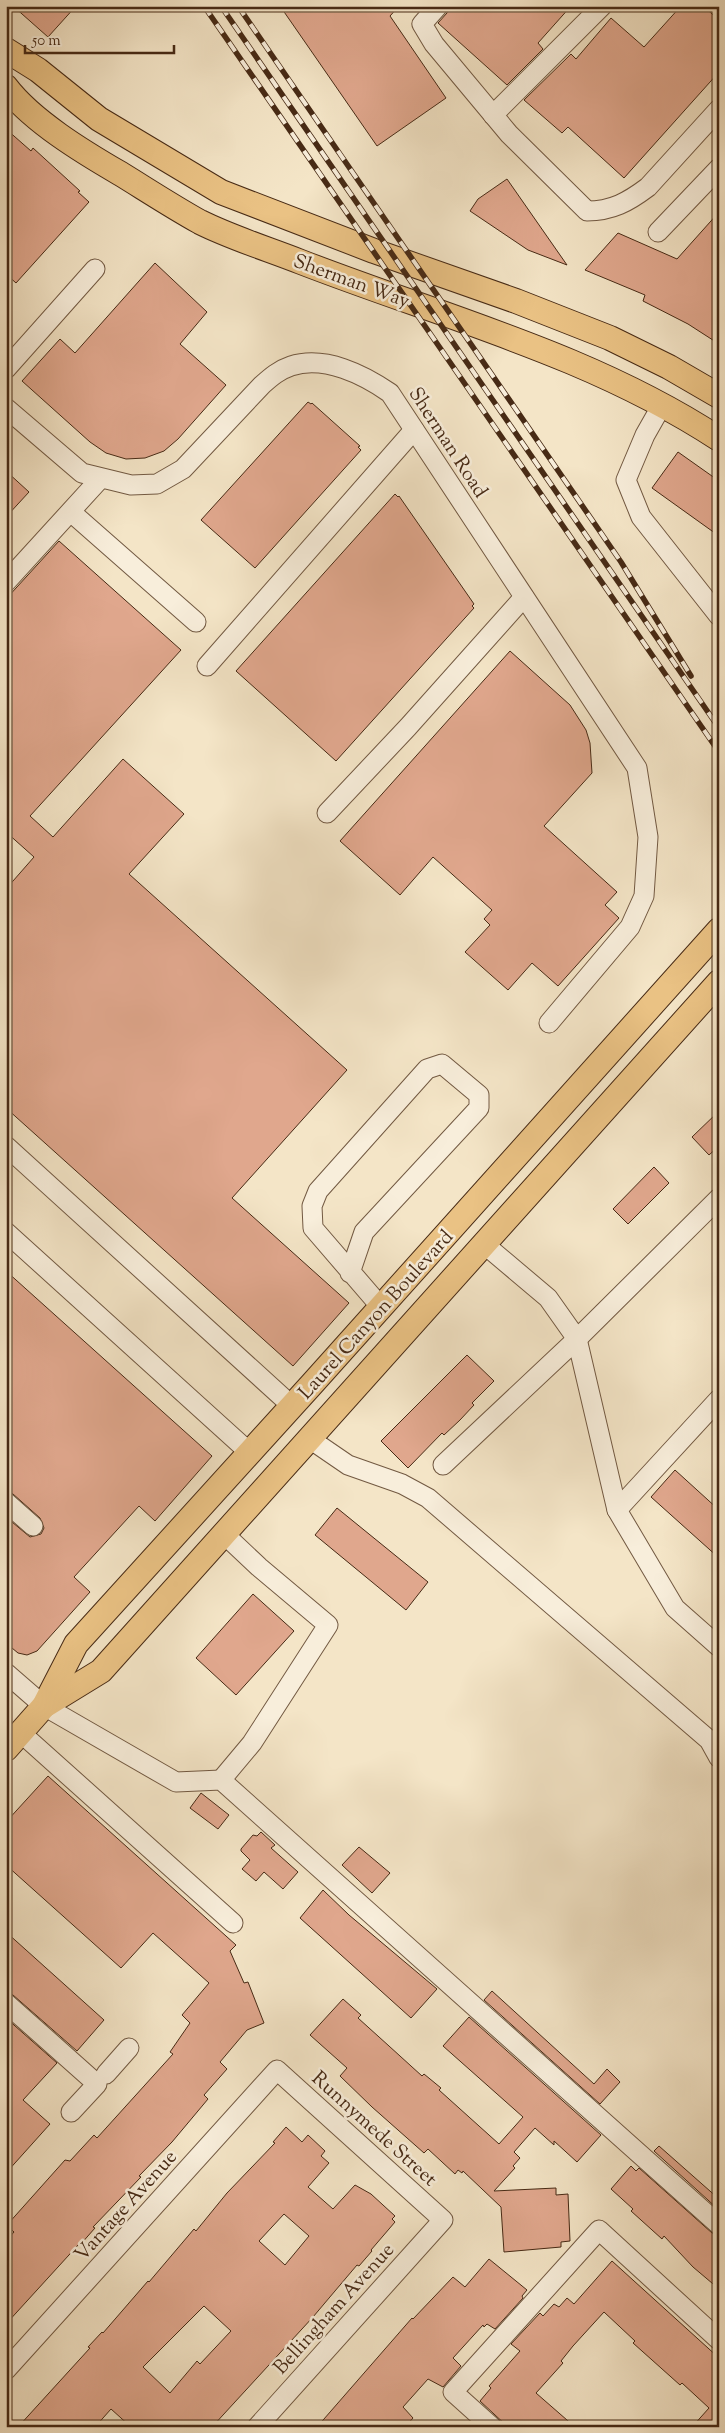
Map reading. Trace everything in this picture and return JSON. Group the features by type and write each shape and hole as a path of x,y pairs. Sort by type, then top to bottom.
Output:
{"main road":[{"name":"Sherman Way","path":"6,50 38,70 99,119 220,192 374,251 516,301 601,335 669,368 719,396"},
{"name":"Sherman Way","path":"6,87 15,99 78,149 202,222 356,283 508,336 592,370 662,405 719,439"},
{"name":"Laurel Canyon Boulevard","path":"14,1741 44,1706 76,1644 719,930"},
{"name":"Laurel Canyon Boulevard","path":"44,1706 101,1671 719,982"},
{"path":"381,1307 408,1330"}],"street":[{"path":"438,6 422,24 434,44 509,134 587,210 606,211 635,197 648,187 719,109"},
{"path":"493,115 602,6"},
{"path":"658,232 719,168"},
{"path":"6,369 95,269"},
{"name":"Sherman Road","path":"6,408 82,473 100,479 131,485 157,484 183,469 262,385 276,373 292,365 319,364 346,369 371,380 390,394 638,768 648,837 644,896 630,927 549,1023"},
{"path":"662,405 645,435 626,480 641,517 719,616"},
{"path":"207,666 414,430"},
{"path":"6,582 100,479"},
{"path":"71,512 196,622"},
{"path":"327,813 408,727 524,597"},
{"path":"350,1273 364,1232 479,1108 479,1095 442,1064 427,1069 318,1191 312,1206 313,1228 350,1273 381,1307"},
{"path":"6,1146 292,1406"},
{"path":"443,1465 576,1339 719,1198"},
{"path":"6,1232 250,1453"},
{"path":"484,1244 548,1298 576,1339 617,1510 675,1608 719,1647"},
{"path":"617,1510 719,1399"},
{"path":"310,1439 348,1465 402,1484 428,1498 709,1740 719,1758"},
{"path":"6,1502 33,1526"},
{"path":"221,1780 252,1744 328,1626 259,1567 224,1534"},
{"path":"6,1673 44,1706 176,1782 221,1780 719,2225"},
{"path":"14,1741 233,1923"},
{"path":"6,2002 101,2079"},
{"path":"71,2112 129,2048"},
{"name":"Runnymede Street","path":"277,2070 443,2220"},
{"name":"Vantage Avenue","path":"6,2370 277,2070"},
{"name":"Bellingham Avenue","path":"257,2427 443,2220"},
{"path":"492,2427 453,2392 599,2230 719,2340"}],"building":[{"path":"13,6 76,6 48,37"},
{"path":"280,6 399,6 390,16 446,98 377,146"},
{"path":"449,6 571,6 538,43 543,49 507,85 438,23 447,13"},
{"path":"681,6 703,6 719,20 719,72 624,178 568,127 562,133 524,100 571,54 576,59 611,18 644,47"},
{"path":"6,129 31,151 33,148 80,191 78,192 89,202 16,283 6,274"},
{"path":"507,179 567,265 528,250 470,211 478,199"},
{"path":"719,212 719,344 688,324 643,301 645,295 585,270 618,233 677,259"},
{"path":"155,263 207,312 180,344 226,385 178,439 164,451 145,458 126,459 106,453 90,442 22,381 60,339 75,353"},
{"path":"308,402 312,403 360,446 358,447 361,450 255,568 201,520"},
{"path":"678,452 719,481 719,536 652,488"},
{"path":"6,471 29,492 6,517"},
{"path":"395,494 399,496 474,604 472,606 474,608 336,761 236,671"},
{"path":"59,541 181,650 30,816 53,837 123,759 184,814 129,874 347,1070 232,1198 349,1303 293,1366 6,1108 6,889 34,857 6,832 6,599"},
{"path":"510,651 570,705 586,730 590,743 592,773 544,826 617,892 605,905 619,918 558,986 532,963 508,990 465,952 490,925 484,919 492,910 433,857 400,895 340,841"},
{"path":"719,1111 719,1146 709,1155 692,1137"},
{"path":"654,1167 669,1183 628,1224 613,1209"},
{"path":"6,1271 212,1456 155,1521 139,1506 74,1577 90,1592 37,1651 27,1655 18,1653 6,1643 6,1517 30,1537 41,1534 44,1528 40,1518 13,1494 6,1491"},
{"path":"467,1355 494,1381 472,1403 474,1405 460,1420 444,1435 442,1433 408,1468 381,1441"},
{"path":"675,1470 719,1510 719,1558 651,1497"},
{"path":"337,1508 428,1582 406,1610 315,1535"},
{"path":"253,1594 294,1631 236,1695 196,1658"},
{"path":"48,1776 236,1945 230,1951 244,1983 248,1982 264,2023 247,2030 220,2062 227,2069 204,2095 208,2099 172,2142 139,2176 141,2177 93,2227 95,2228 80,2245 6,2324 6,2241 14,2232 7,2225 65,2160 70,2161 94,2135 97,2138 173,2054 170,2052 190,2023 182,2015 209,1983 153,1933 121,1968 6,1865 6,1822"},
{"path":"201,1793 229,1815 218,1829 190,1808"},
{"path":"261,1832 275,1845 271,1848 298,1872 283,1889 264,1872 256,1881 242,1869 250,1860 241,1849 253,1835 257,1836"},
{"path":"359,1847 390,1873 372,1893 342,1865"},
{"path":"323,1890 349,1915 437,1989 411,2018 300,1918"},
{"path":"6,1932 104,2020 77,2051 13,1995 6,1992"},
{"path":"492,1991 594,2084 607,2069 620,2082 600,2104 484,2000"},
{"path":"343,1999 361,2015 358,2018 422,2076 424,2074 441,2088 439,2090 499,2144 523,2117 443,2046 469,2017 601,2135 577,2162 554,2141 554,2145 535,2128 514,2152 520,2158 513,2166 515,2168 494,2191 556,2188 556,2195 568,2194 570,2241 561,2242 561,2247 504,2252 501,2207 463,2171 462,2173 458,2170 455,2174 428,2149 424,2153 372,2107 340,2076 347,2068 310,2035"},
{"path":"6,2018 57,2063 23,2100 50,2124 6,2173"},
{"path":"286,2127 302,2142 308,2135 325,2151 321,2156 329,2163 308,2187 333,2209 355,2185 371,2194 395,2216 392,2219 395,2222 359,2266 357,2265 313,2317 212,2427 131,2427 111,2409 95,2427 18,2427 90,2348 88,2347 149,2282 194,2229 196,2231 227,2193 275,2143 273,2142","holes":["284,2214 309,2236 285,2265 259,2241","204,2306 231,2331 200,2364 197,2361 170,2393 143,2367"]},
{"path":"659,2146 719,2199 719,2210 654,2151"},
{"path":"631,2166 636,2171 639,2168 712,2233 719,2236 719,2289 693,2267 664,2236 662,2239 631,2211 633,2209 611,2189"},
{"path":"489,2259 527,2290 522,2296 523,2298 495,2329 487,2324 484,2327 483,2325 453,2358 461,2366 443,2387 428,2379 403,2407 413,2418 405,2427 317,2427 412,2318 453,2277 465,2287"},
{"path":"612,2261 719,2358 719,2427 692,2427 709,2408 633,2343 635,2341 604,2312 573,2346 561,2361 563,2363 536,2393 575,2427 508,2427 480,2401 491,2388 489,2386 520,2351 511,2344 540,2313 543,2316 554,2304 559,2307 567,2298 574,2304"}],"railway":[{"path":"204,6 719,752"},
{"path":"221,6 719,728"},
{"path":"238,6 621,562 691,676"}]}
